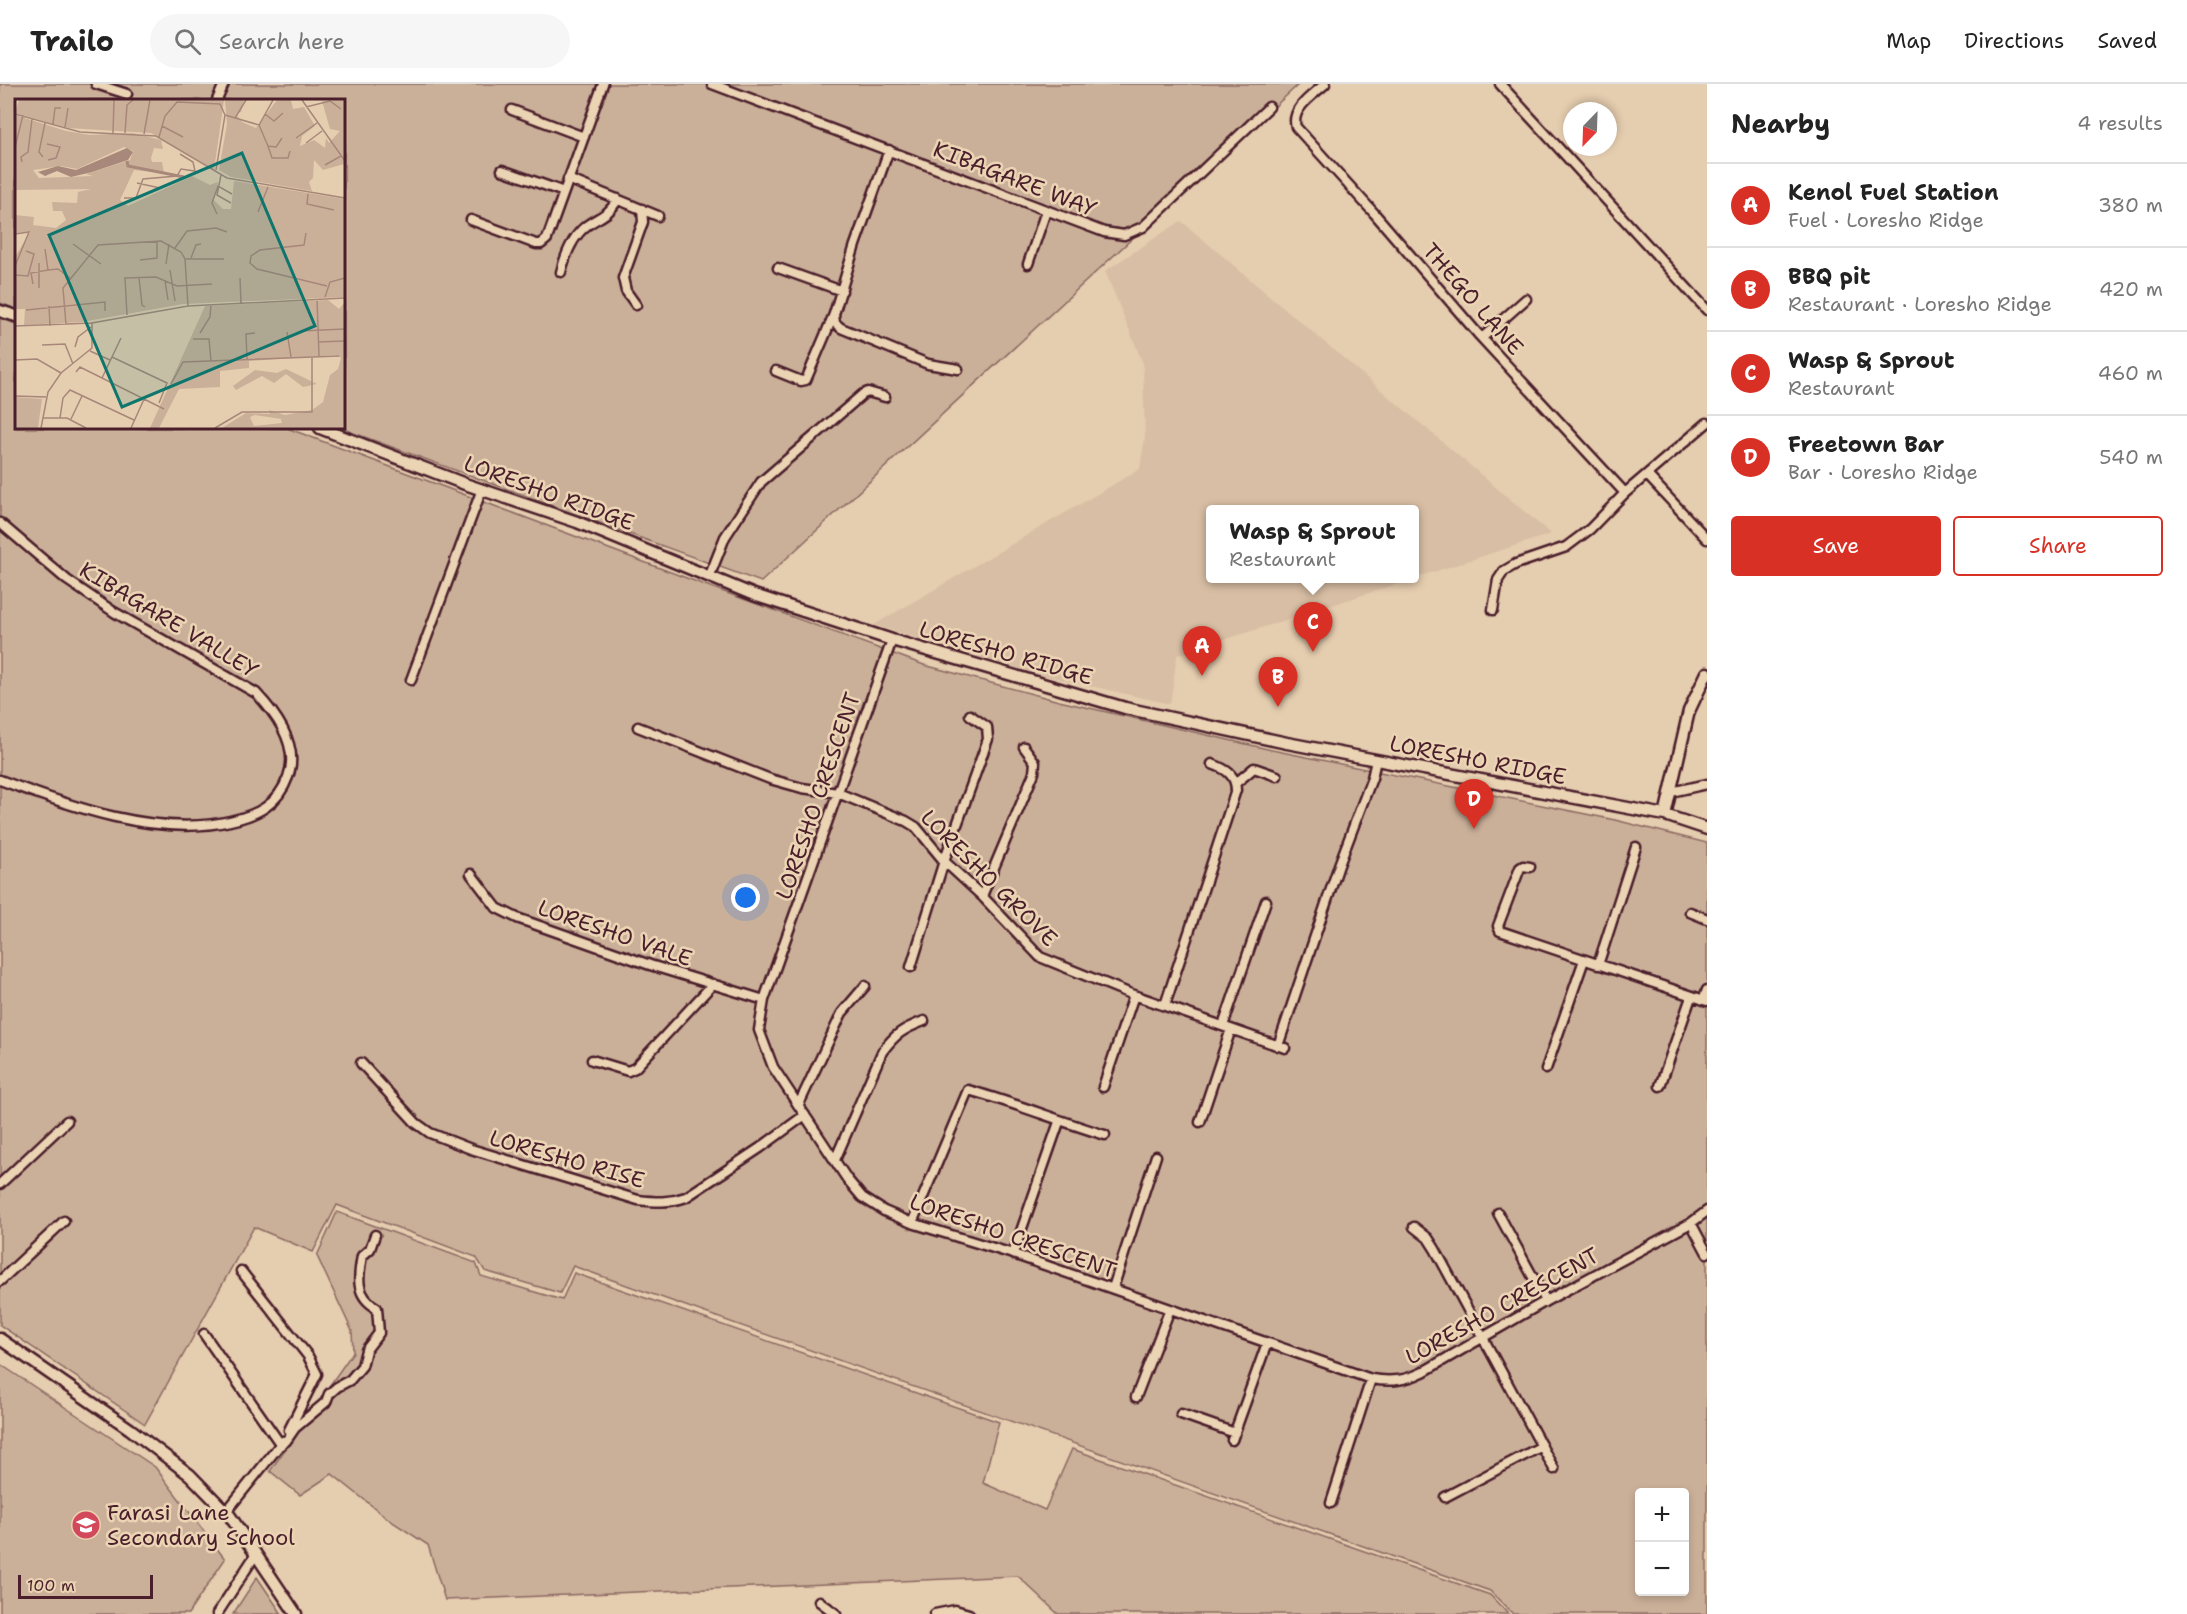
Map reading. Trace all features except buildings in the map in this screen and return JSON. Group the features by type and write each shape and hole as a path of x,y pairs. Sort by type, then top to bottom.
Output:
{"main road":[{"path":"0,310 15,316"},
{"name":"LORESHO RIDGE","path":"323,429 577,522 754,595 892,640 1125,708 1376,760 1665,815 1707,829"},
{"path":"1665,815 1689,711 1707,673"},
{"path":"0,1339 104,1410 190,1475 226,1512 296,1614"}],"street":[{"path":"96,84 127,94"},
{"path":"217,99 224,84"},
{"path":"471,220 530,243 541,244 547,239 603,84"},
{"name":"KIBAGARE WAY","path":"711,84 1046,211 1104,232 1124,235 1135,232 1151,220 1269,107"},
{"name":"THEGO LANE","path":"1325,84 1298,111 1294,118 1296,128 1374,213 1482,338 1625,493"},
{"path":"1504,86 1707,310"},
{"path":"512,110 584,137"},
{"path":"776,371 801,381 806,380 834,314 855,245 890,150"},
{"path":"502,170 564,192"},
{"path":"568,179 658,216"},
{"path":"561,272 565,254 584,227 609,213 618,199"},
{"path":"636,305 626,291 623,278 643,222 642,209"},
{"path":"1028,264 1046,211"},
{"path":"778,268 842,291"},
{"path":"1482,338 1526,299"},
{"path":"834,314 835,323 841,328 928,364 958,369"},
{"path":"710,575 725,537 761,482 863,394 874,393 885,397"},
{"path":"1493,610 1498,580 1504,571 1516,564 1566,547 1590,529 1625,493 1648,476 1707,423"},
{"path":"1648,476 1707,539"},
{"path":"411,680 482,489"},
{"name":"KIBAGARE VALLEY","path":"0,523 51,569 76,587 114,612 256,693 273,711 281,724 290,759 290,773 284,787 270,806 256,814 203,826 167,826 126,819 60,801 0,780"},
{"name":"LORESHO CRESCENT","path":"892,640 764,1000 759,1030 762,1043 773,1066 847,1179 862,1197 884,1211 912,1222 1113,1288 1371,1379 1387,1381 1411,1378 1690,1223 1707,1211"},
{"path":"911,967 944,861 988,739 987,727 970,715"},
{"name":"LORESHO GROVE","path":"638,727 770,779 801,788 838,793 916,827 944,861 982,896 1040,957 1134,994 1282,1047 1339,865 1372,778 1376,760"},
{"path":"982,896 1034,773 1035,762 1024,747"},
{"path":"1165,1005 1236,790 1236,783 1229,772 1212,764"},
{"path":"1236,783 1254,768 1277,776"},
{"path":"1671,792 1707,784"},
{"path":"1598,965 1636,847"},
{"path":"1530,867 1520,868 1498,926 1500,931 1691,998 1705,1001 1707,990"},
{"name":"LORESHO VALE","path":"471,874 504,913 650,965 764,1000"},
{"path":"1200,1122 1266,901"},
{"path":"1690,912 1707,919"},
{"path":"1546,1069 1584,960"},
{"path":"592,1060 628,1071 635,1068 713,984"},
{"path":"799,1104 842,1013 865,986"},
{"path":"1104,1087 1134,994"},
{"path":"1660,1086 1691,998"},
{"path":"835,1160 882,1052 892,1037 924,1021"},
{"name":"LORESHO RISE","path":"361,1063 416,1124 430,1133 471,1149 638,1200 659,1203 673,1202 686,1197 805,1115"},
{"path":"912,1222 968,1090 1059,1122 1105,1135"},
{"path":"0,1184 67,1121"},
{"path":"1013,1254 1059,1122"},
{"path":"1113,1288 1156,1156"},
{"path":"1498,1213 1546,1301"},
{"path":"0,1281 64,1221"},
{"path":"1690,1223 1707,1253"},
{"path":"1414,1227 1428,1238 1435,1249 1554,1469"},
{"path":"226,1512 301,1423 326,1402 329,1394 350,1380 362,1366 366,1350 379,1333 377,1308 369,1303 359,1289 358,1279 362,1256 370,1249 375,1235"},
{"path":"241,1270 308,1356 317,1374 281,1445"},
{"path":"1136,1397 1170,1309"},
{"path":"204,1334 281,1445"},
{"path":"1181,1414 1233,1436 1267,1342"},
{"path":"1331,1503 1371,1379"},
{"path":"1445,1497 1542,1446"},
{"path":"217,1614 256,1554"},
{"path":"819,1601 836,1614"},
{"path":"934,1614 955,1610 969,1614"}],"shaded area":[{"path":"0,84 1299,84 761,582 343,429 345,429 345,99 15,99 15,309 0,303"},
{"path":"1181,221 1551,534 1419,577 1419,505 1206,505 1206,583 1400,583 1177,655 1170,704 1016,669 874,625 1140,469 1145,437 1143,363 1105,271"},
{"path":"0,318 15,324 15,429 290,429 924,665 1059,701 1272,750 1615,820 1707,843 1707,1614 1513,1614 1490,1591 573,1266 560,1293 485,1271 476,1257 337,1205 313,1252 254,1227 145,1424 0,1325"},
{"path":"337,1212 476,1263 481,1276 562,1300 574,1273 999,1422 983,1483 1045,1510 1072,1449 1490,1595 1508,1614 1058,1614 1018,1576 445,1600 428,1545 391,1521 332,1474 300,1495 270,1471 353,1352 352,1331 317,1256"},
{"path":"0,1364 155,1467 225,1559 188,1614 0,1614"},
{"path":"257,1577 282,1614 233,1614"}],"place":[{"name":"Wasp & Sprout","path":"1313,652"},
{"name":"Kenol Fuel Station","path":"1202,676"},
{"name":"BBQ pit","path":"1278,707"},
{"name":"Freetown Bar","path":"1474,829"},
{"name":"Farasi Lane Secondary School","path":"86,1525"}]}
